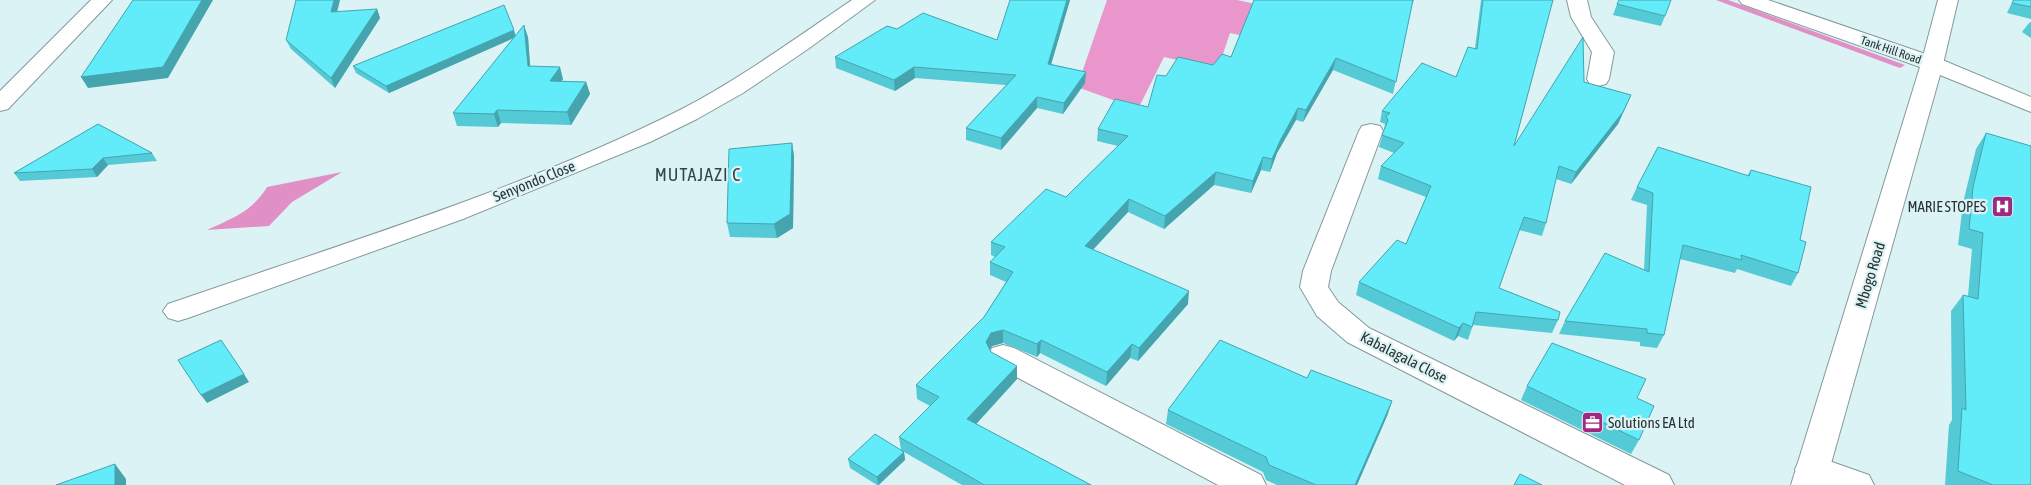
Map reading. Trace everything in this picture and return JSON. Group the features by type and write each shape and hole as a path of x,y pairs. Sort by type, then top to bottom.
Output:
{"street":[{"path":"0,104 102,0"},
{"name":"Senyondo Close","path":"178,311 558,173 651,132 691,113 764,68 865,0"},
{"path":"1576,0 1581,17 1598,41 1603,52 1598,79"},
{"name":"Tank Hill Road","path":"1749,0 1932,64 2031,105"},
{"name":"Mbogo Road","path":"1810,477 1932,64 1948,0"},
{"name":"Kabalagala Close","path":"1371,131 1317,271 1314,287 1327,309 1358,335 1656,485"},
{"path":"1003,356 1249,485"},
{"path":"1810,477 1857,485"}],"shaded area":[{"path":"1107,0 1237,0 1316,17 1324,53 1230,33 1218,69 1164,57 1138,109 1077,87"},
{"path":"342,172 292,202 269,226 207,230 233,218 255,203 267,187"}],"building":[{"path":"133,0 202,0 163,67 81,77"},
{"path":"296,0 334,0 331,12 377,9 331,78 286,40"},
{"path":"1010,0 1067,0 1048,64 1086,72 1064,103 1037,97 1001,138 966,128 1016,75 914,67 894,80 835,57 887,26 897,29 923,13 997,40"},
{"path":"1254,0 1413,0 1396,82 1336,58 1306,110 1298,108 1272,159 1263,157 1253,181 1216,172 1165,216 1129,199 1085,246 1189,291 1139,348 1132,344 1107,372 1041,340 1037,344 1003,330 991,333 986,342 991,352 1017,366 967,419 1091,485 984,485 899,437 939,397 916,385 984,317 1013,272 990,262 1005,247 991,242 1046,189 1066,197 1128,136 1098,129 1115,99 1148,107 1157,75 1166,76 1178,57 1213,65 1222,54 1231,57"},
{"path":"1483,0 1553,0 1514,146 1583,37 1584,82 1631,95 1623,112 1576,172 1559,166 1546,223 1524,217 1499,288 1560,312 1558,320 1476,312 1472,327 1463,323 1459,328 1359,282 1397,240 1406,244 1431,186 1381,166 1404,143 1382,135 1388,120 1386,116 1390,113 1382,111 1422,63 1456,77 1468,47 1477,49"},
{"path":"1619,0 1671,0 1665,16 1617,4"},
{"path":"2014,0 2031,0 2031,7 2012,3"},
{"path":"504,5 514,30 386,86 353,66"},
{"path":"524,25 528,66 560,67 550,81 586,82 567,112 497,110 494,114 453,113"},
{"path":"98,124 152,153 103,158 92,169 14,173"},
{"path":"1986,133 2031,146 2031,485 1993,485 1958,471 1962,408 1966,410 1963,295 1978,299 1983,233 1969,229 1973,187"},
{"path":"792,143 790,214 774,224 727,223 729,149"},
{"path":"1658,147 1749,176 1751,170 1811,187 1800,240 1806,242 1798,273 1741,255 1742,260 1683,245 1664,335 1647,333 1647,329 1565,321 1605,253 1649,272 1653,193 1637,187"},
{"path":"221,340 244,374 201,395 178,360"},
{"path":"1220,340 1307,378 1311,370 1392,401 1355,485 1316,485 1269,465 1266,457 1168,410"},
{"path":"1552,343 1646,379 1637,398 1654,406 1639,440 1527,386"},
{"path":"875,434 904,452 877,477 848,459"},
{"path":"115,464 115,485 56,485"},
{"path":"1520,474 1542,485 1514,485"}],"waterway":[{"path":"1720,0 1900,65"}],"place":[{"name":"MARIE STOPES","path":"2002,206"},
{"name":"Solutions EA Ltd","path":"1592,422"}],"district":[{"name":"MUTAJAZI C","path":"698,174"}]}
